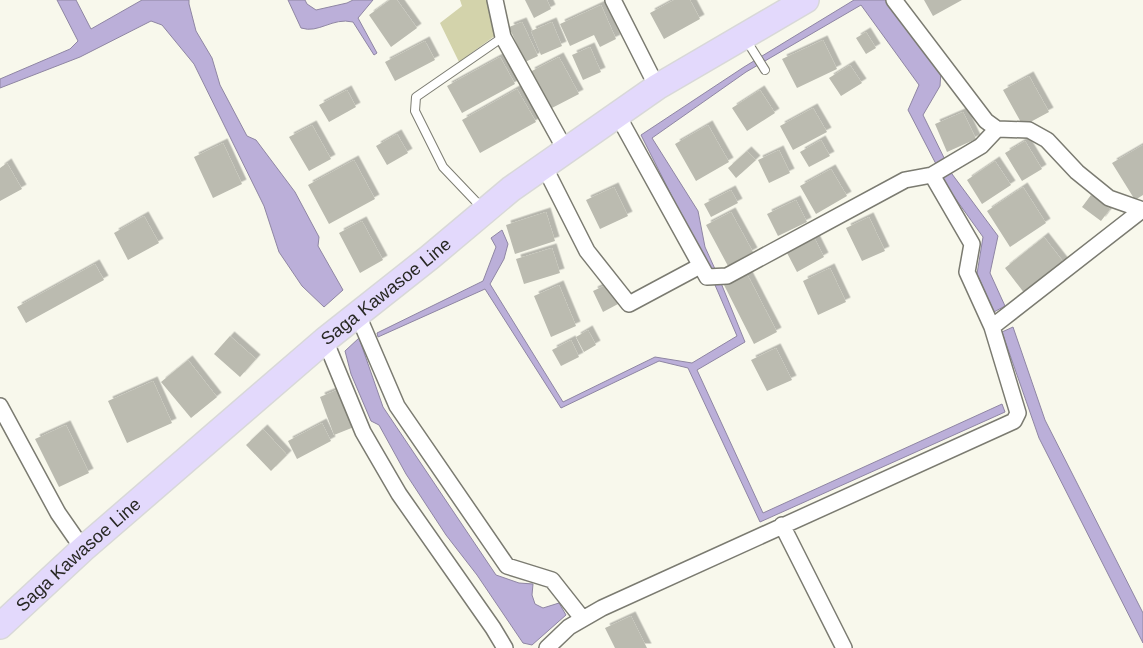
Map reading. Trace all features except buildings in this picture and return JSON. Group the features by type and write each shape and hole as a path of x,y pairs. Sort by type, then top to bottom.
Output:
{"main road":[{"name":"Saga Kawasoe Line","path":"0,626 82,550 325,340 430,257 484,210 657,87 750,45 806,0"}],"street":[{"path":"495,0 503,37 566,151"},
{"path":"612,0 657,87"},
{"path":"894,0 986,122 996,129 1029,130 1047,140 1077,172 1109,198 1143,210"},
{"path":"617,114 707,277 727,276 905,180 932,175 981,146 996,129"},
{"path":"544,166 588,251 629,304 700,266"},
{"path":"547,648 569,626 582,618 1014,421 1018,413 992,327 967,272 972,244 932,175"},
{"path":"992,327 1143,210"},
{"path":"357,314 398,406 507,566 552,580 582,618"},
{"path":"325,340 364,432 399,494 505,648"},
{"path":"0,406 58,513 82,550"},
{"path":"782,526 844,648"}],"lane":[{"path":"484,210 443,167 415,111 416,97 503,37"},
{"path":"750,45 765,70"}],"green space":[{"path":"460,0 488,0 496,35 459,62 440,23 462,6"}],"shaded area":[{"path":"57,0 76,0 91,29 142,0 189,0 196,31 212,58 220,85 247,136 256,140 295,192 319,237 318,246 343,290 324,307 302,286 279,252 264,206 194,64 162,25 151,21 80,57 0,88 0,79 70,49 78,41"},
{"path":"288,0 305,0 307,4 316,10 353,0 373,0 358,18 377,53 374,55 353,22 339,22 314,29 301,28"},
{"path":"854,0 887,0 941,71 940,86 923,115 952,174 998,236 990,273 1005,306 994,312 977,274 983,237 950,191 908,110 919,85 861,5 746,72 652,138 698,211 705,247 715,269 709,270 641,135 744,67"},
{"path":"502,230 508,244 504,259 490,284 563,402 655,357 692,363 737,336 715,285 721,283 745,342 697,370 763,513 1002,404 1005,412 760,522 688,368 659,361 561,408 485,289 378,337 377,333 483,281 496,247 491,238"},
{"path":"1013,327 1045,420 1143,613 1143,643 1039,438 1002,332"},
{"path":"359,338 383,407 496,575 519,583 533,584 532,595 535,604 543,608 559,603 566,615 532,645 523,643 477,575 446,535 406,474 379,425 371,421 351,374 345,351"}]}
